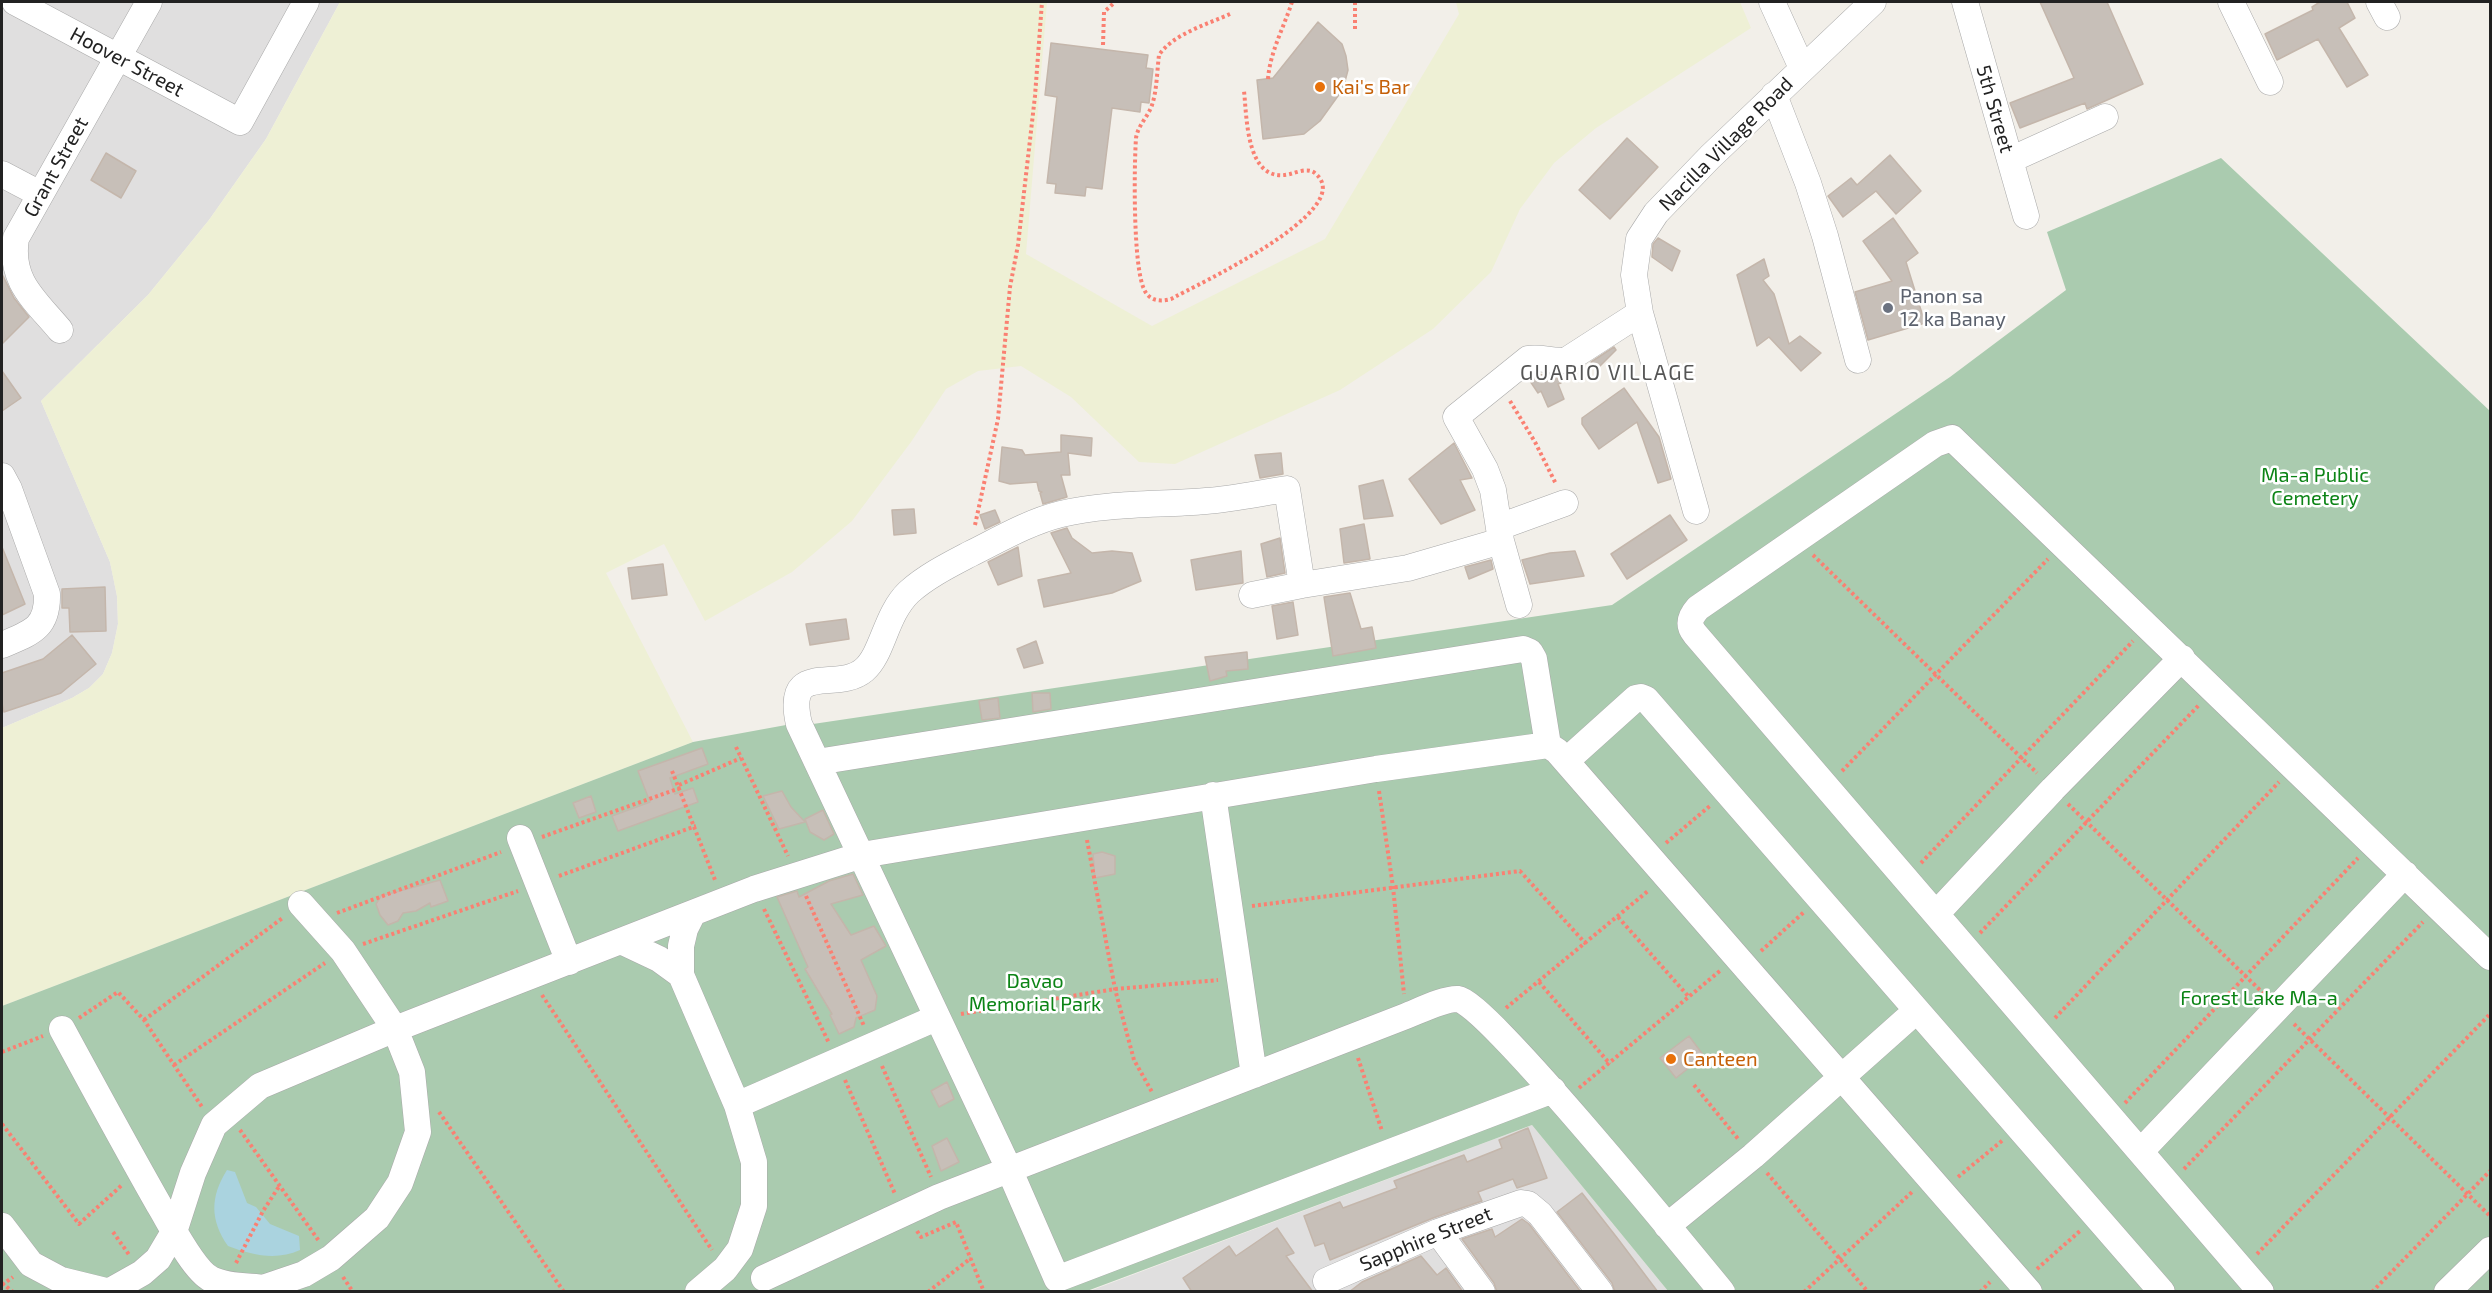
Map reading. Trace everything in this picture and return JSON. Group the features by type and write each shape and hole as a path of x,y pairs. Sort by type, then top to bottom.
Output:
{"street":[{"name":"Hoover Street","path":"15,2 240,122 306,2"},
{"name":"Grant Street","path":"60,330 26,290 15,266 16,238 149,2"},
{"path":"1772,2 1802,68"},
{"name":"Nacilla Village Road","path":"1696,511 1640,313 1634,275 1639,239 1646,226 1703,165 1873,2"},
{"name":"5th Street","path":"1965,2 2026,216"},
{"path":"2231,2 2270,82"},
{"path":"1774,95 1802,164 1825,236 1858,360"},
{"path":"2010,160 2105,117"},
{"path":"2,174 40,194"},
{"path":"1519,605 1500,534 1489,480 1456,417 1528,360 1536,358 1561,362 1567,360 1640,313"},
{"path":"2261,1292 1690,628 1690,621 1698,608 1935,444 1952,438 2064,543 2490,957"},
{"path":"2,476 9,489 47,594 48,607 44,620 35,629 2,645"},
{"path":"1302,585 1287,489 1207,501 1126,506 1062,514 1024,527 941,570 909,592 896,607 871,662 863,671 853,676 816,681 799,691 795,708 799,724 1009,1169 1057,1279 1390,1153 1557,1096"},
{"path":"1252,595 1408,568 1500,534 1565,502"},
{"path":"817,762 1523,649 1530,652 1534,659 1557,753 2025,1287"},
{"path":"1936,914 2182,658"},
{"path":"2,1226 31,1264 61,1280 110,1291 142,1273 158,1259 174,1232 193,1173 214,1125 260,1086 395,1029 530,976 754,890 862,855 1376,769 1557,753 1641,696 1821,898 1916,1011 2162,1292"},
{"path":"1214,795 1254,1075"},
{"path":"521,841 569,962"},
{"path":"2141,1151 2405,874"},
{"path":"62,1029 174,1232 197,1266 209,1279 258,1290 304,1274 332,1258 377,1218 400,1183 418,1132 412,1072 395,1029 343,951 309,912"},
{"path":"692,915 685,929 681,946 681,975 737,1105 754,1162 754,1206 740,1249 725,1269 698,1292"},
{"path":"623,942 659,959 681,975"},
{"path":"740,1249 769,1285 904,1213 939,1197 1406,1016 1458,999 1470,1004 1489,1022 1557,1096 1722,1292"},
{"path":"1667,1226 1753,1156 1916,1011"},
{"path":"737,1105 936,1018"},
{"name":"Sapphire Street","path":"1324,1279 1438,1232 1514,1204 1528,1204 1540,1214 1600,1292"},
{"path":"1438,1232 1482,1292"},
{"path":"2447,1292 2490,1250"}],"path":[{"path":"969,555 998,419 1010,287 1018,245 1035,96 1042,2"},
{"path":"1103,45 1104,12 1115,2"},
{"path":"1268,79 1271,55 1281,36 1292,2"},
{"path":"1354,2 1356,30"},
{"path":"1230,14 1180,37 1163,48 1159,55 1151,109 1138,131 1136,224 1139,272 1144,289 1155,300 1161,302 1171,299 1240,262 1295,228 1320,201 1323,191 1322,181 1317,174 1310,170 1285,175 1274,173 1259,164 1249,141 1244,91"},
{"path":"1498,383 1535,442 1565,502"},
{"path":"1797,539 2490,1216"},
{"path":"1826,787 2064,543"},
{"path":"1906,879 2148,626"},
{"path":"1965,948 2214,689"},
{"path":"736,747 873,1045 939,1197 956,1222 984,1292"},
{"path":"144,1020 309,912 679,787 741,758"},
{"path":"2040,1034 2294,766"},
{"path":"1376,769 1393,887 1406,1016"},
{"path":"672,771 696,826 723,903"},
{"path":"1489,1022 1618,917 1658,866 1726,792"},
{"path":"1083,817 1116,989 1134,1060 1162,1111"},
{"path":"174,1065 343,951 538,884 696,826"},
{"path":"2111,1117 2373,842"},
{"path":"1230,909 1520,871 1586,944"},
{"path":"754,890 837,1061 904,1213 921,1237 956,1222"},
{"path":"1557,1096 1610,1064 1689,997 1741,961 1821,898"},
{"path":"2169,1184 2438,906"},
{"path":"1618,917 1689,997"},
{"path":"530,976 725,1269"},
{"path":"936,1018 1116,989 1240,978"},
{"path":"1539,982 1610,1064"},
{"path":"2,1052 62,1029 118,992 144,1020 214,1125"},
{"path":"2242,1269 2490,1014"},
{"path":"1351,1038 1390,1153"},
{"path":"1694,1085 1868,1292"},
{"path":"438,1111 564,1292"},
{"path":"2,1124 79,1224 139,1170"},
{"path":"1804,1292 1840,1258 1935,1184 2018,1127"},
{"path":"256,1151 332,1258"},
{"path":"2372,1292 2490,1171"},
{"path":"240,1255 263,1211 280,1185"},
{"path":"2025,1287 2096,1217"},
{"path":"113,1232 142,1273"},
{"path":"928,1292 971,1258"},
{"path":"2,1283 13,1292"}],"shaded area":[{"path":"2,2 340,2 266,139 209,220 148,295 41,401 110,562 117,596 118,624 112,653 103,674 89,688 72,698 2,728"},
{"path":"1532,1125 1668,1291 1087,1292"}],"green space":[{"path":"340,2 1047,2 1026,254 1152,326 1325,239 1459,14 1456,2 1740,2 1751,28 1596,128 1554,163 1520,209 1491,272 1433,329 1340,390 1175,464 1139,462 1071,397 1021,366 978,371 946,389 911,442 852,521 792,572 705,621 664,544 606,573 693,742 2,1006 2,728 72,698 89,688 103,674 112,653 118,624 117,596 110,562 41,401 148,295 209,220 266,139"},
{"name":"Davao Memorial Park","path":"2221,158 2490,411 2490,1291 1668,1291 1532,1125 1087,1291 2,1292 2,1006 693,742 786,725 813,724 1612,605 1950,377 2066,290 2047,232"}],"water":[{"path":"227,1170 235,1172 247,1203 256,1207 270,1224 299,1236 300,1250 282,1255 264,1256 228,1246 218,1227 214,1208 217,1190"}],"building":[{"path":"2040,2 2107,2 2143,84 2087,109 2085,103 2020,128 2010,103 2074,78"},
{"path":"2320,2 2347,2 2355,18 2339,28 2368,75 2347,87 2318,39 2277,60 2265,34 2313,10 2312,7"},
{"path":"1318,22 1342,44 1348,70 1343,89 1320,121 1304,134 1263,139 1257,80 1273,78"},
{"path":"1051,43 1148,55 1146,68 1153,69 1149,103 1141,102 1140,112 1112,108 1102,189 1086,187 1085,196 1055,193 1056,184 1047,183 1057,97 1045,95"},
{"path":"1627,138 1658,167 1610,219 1579,190"},
{"path":"106,153 136,171 121,198 91,180"},
{"path":"1890,155 1921,191 1896,214 1876,191 1843,217 1828,196 1851,178 1857,185"},
{"name":"Panon sa 12 ka Banay","path":"1893,218 1918,253 1906,262 1925,323 1868,340 1855,292 1892,281 1863,241"},
{"path":"1658,238 1680,251 1672,271 1652,257 1653,244"},
{"path":"1764,259 1769,276 1763,280 1774,294 1789,344 1800,336 1821,353 1801,371 1769,337 1757,346 1737,275"},
{"path":"2,274 14,298 29,317 2,344"},
{"path":"1614,347 1616,350 1597,369 1591,362"},
{"path":"2,371 21,398 2,411"},
{"path":"1533,374 1556,376 1561,383 1558,384 1564,399 1548,407 1541,391 1538,393 1528,378"},
{"path":"1624,388 1659,437 1671,479 1658,483 1637,422 1599,449 1582,424 1582,418"},
{"path":"1061,435 1092,438 1091,456 1068,453 1070,475 1061,475 1067,497 1043,504 1040,493 1042,492 1039,491 1037,482 1010,484 999,481 1002,447 1022,450 1025,455 1061,452"},
{"path":"1454,443 1472,478 1460,480 1475,510 1441,524 1409,479"},
{"path":"1281,453 1283,474 1260,478 1255,455"},
{"path":"1383,480 1393,516 1364,519 1359,486"},
{"path":"914,509 916,533 894,535 892,510"},
{"path":"995,510 1000,522 985,529 980,515"},
{"path":"1670,515 1687,540 1627,579 1611,554"},
{"path":"1364,524 1370,559 1344,563 1340,529"},
{"path":"1067,528 1072,538 1092,553 1112,551 1132,553 1141,581 1112,593 1044,607 1038,580 1071,573 1051,533"},
{"path":"1280,538 1285,573 1267,577 1261,544"},
{"path":"2,547 25,604 2,615"},
{"path":"1018,547 1022,576 998,585 988,562"},
{"path":"1241,551 1243,583 1196,590 1191,560"},
{"path":"1575,551 1584,576 1530,584 1522,560 1550,553"},
{"path":"1491,560 1493,569 1469,579 1465,567"},
{"path":"663,564 667,595 632,599 628,568"},
{"path":"105,587 106,631 70,632 69,608 62,608 62,589"},
{"path":"1350,593 1361,629 1372,627 1376,648 1333,656 1324,597"},
{"path":"1293,602 1298,635 1277,639 1272,606"},
{"path":"846,619 849,639 810,645 806,624"},
{"path":"72,635 96,664 61,693 4,712 2,673 43,659"},
{"path":"1036,641 1043,663 1024,668 1017,649"},
{"path":"1247,652 1248,669 1226,671 1227,676 1210,681 1205,657"},
{"path":"1032,693 1050,693 1051,709 1033,712"},
{"path":"998,698 1000,718 982,720 979,701"},
{"path":"702,748 708,764 670,778 675,794 693,788 698,802 618,831 612,816 650,802 638,771"},
{"path":"782,791 791,807 805,822 779,829 763,796"},
{"path":"591,796 596,812 579,818 573,803"},
{"path":"823,810 834,834 824,840 810,832 805,819"},
{"path":"1102,852 1115,856 1115,874 1095,878 1093,854"},
{"path":"853,874 863,895 831,904 851,935 874,926 886,946 861,960 877,996 875,1010 856,1018 854,1027 839,1034 830,1015 832,1014 805,969 808,967 777,897 797,891 799,897 829,881"},
{"path":"440,880 448,901 431,907 430,903 416,911 403,913 398,921 388,925 380,915 376,904 381,896"},
{"path":"1689,1036 1704,1056 1676,1078 1660,1058"},
{"path":"947,1082 954,1099 939,1107 931,1091"},
{"path":"1528,1128 1547,1178 1517,1188 1513,1179 1478,1192 1482,1201 1433,1218 1330,1260 1324,1243 1315,1246 1304,1216 1340,1202 1343,1208 1397,1188 1394,1181 1464,1155 1467,1162 1502,1148 1499,1140"},
{"path":"947,1138 959,1162 941,1171 932,1146"},
{"path":"1582,1193 1658,1292 1615,1292 1612,1283 1557,1212"},
{"path":"1522,1219 1529,1224 1581,1292 1497,1292 1494,1283 1462,1239 1492,1229 1495,1237"},
{"path":"1277,1228 1294,1253 1286,1256 1313,1292 1192,1292 1183,1278 1229,1246 1236,1256"},
{"path":"1421,1256 1437,1275 1446,1268 1463,1292 1349,1292 1362,1282"}],"place":[{"name":"Kai's Bar","path":"1320,87"},
{"name":"Panon sa 12 ka Banay","path":"1888,308"},
{"name":"Canteen","path":"1671,1059"}],"district":[{"name":"GUARIO VILLAGE","path":"1608,373"}],"park label":[{"name":"Ma-a Public Cemetery","path":"2315,486"},
{"name":"Forest Lake Ma-a","path":"2259,998"}]}
